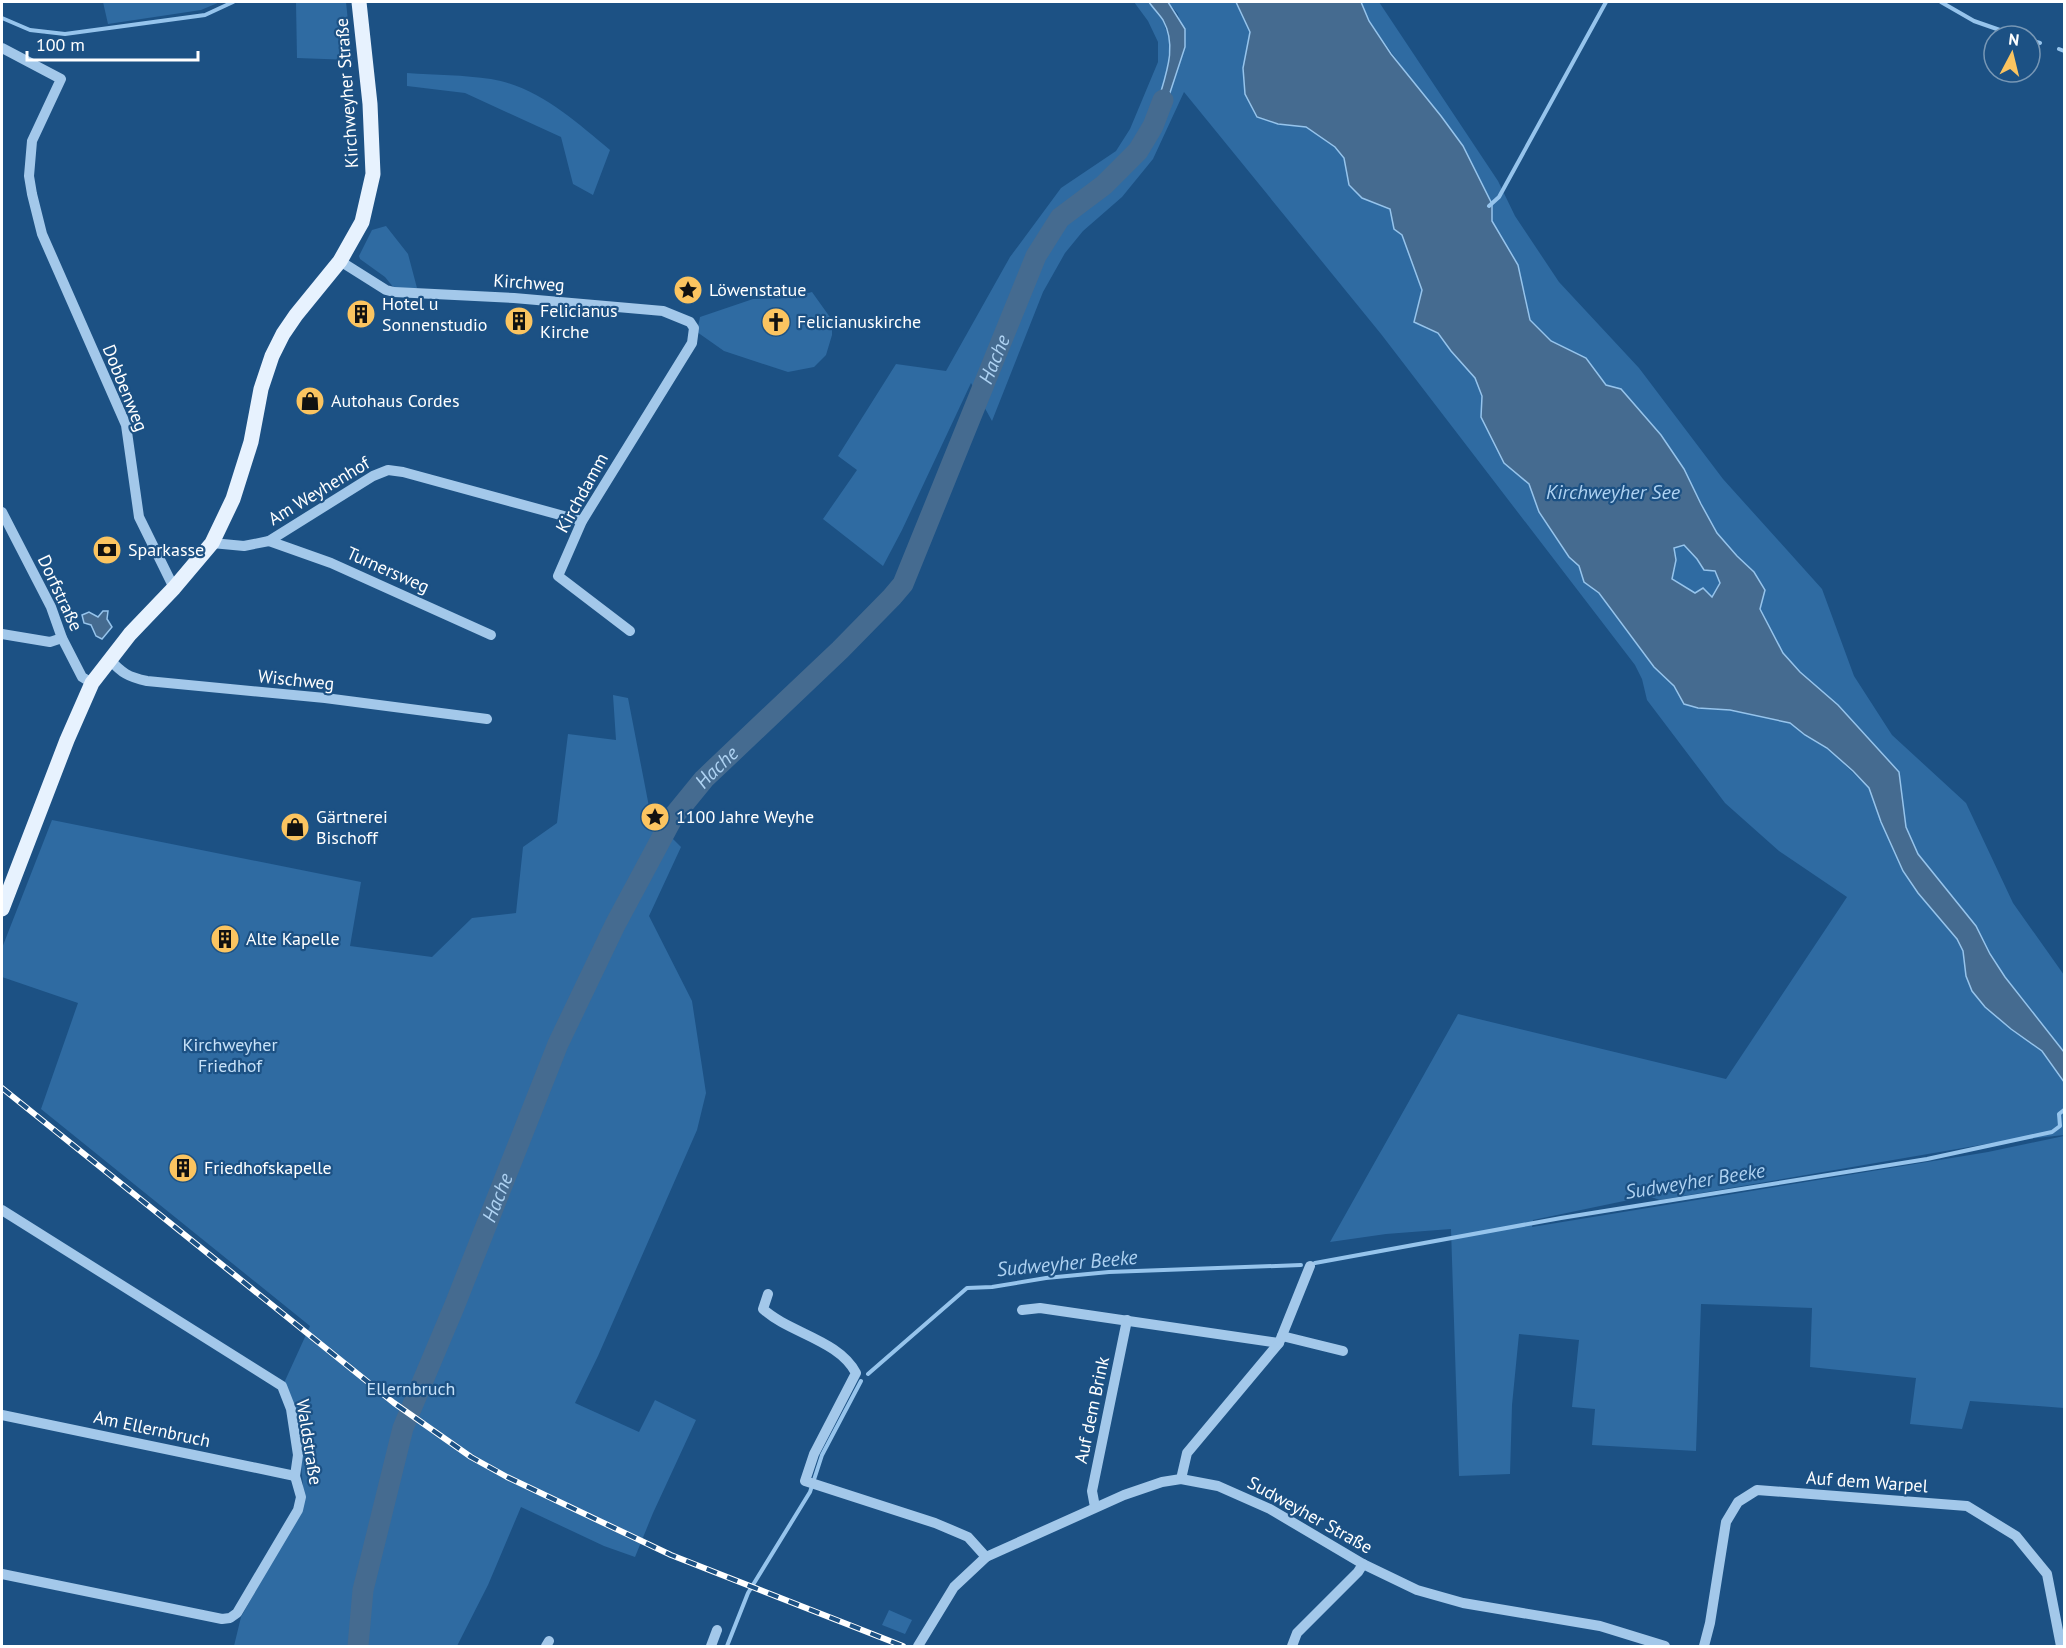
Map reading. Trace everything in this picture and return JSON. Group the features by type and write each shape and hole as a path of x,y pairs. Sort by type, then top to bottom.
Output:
{"main road":[{"name":"Kirchweyher Straße","path":"2,909 67,740 92,683 130,634 174,588 212,543 233,499 251,442 261,389 272,356 296,315 340,261 362,222 373,174 370,104 359,2"}],"street":[{"name":"Dobbenweg","path":"2,48 61,79 32,141 29,176 42,234 126,425 139,517 174,588"},
{"name":"Kirchweg","path":"340,261 386,290 394,292 514,298 663,311 690,322 694,328 692,341 686,352"},
{"name":"Kirchdamm","path":"630,631 558,576 582,521 686,352"},
{"name":"Am Weyhenhof","path":"212,543 244,546 269,541 372,476 388,470 403,472 582,521"},
{"name":"Dorfstraße","path":"2,513 51,607 62,638 82,677 92,683"},
{"name":"Turnersweg","path":"269,541 331,563 491,635"},
{"path":"2,634 50,642 62,638"},
{"name":"Wischweg","path":"109,659 120,672 147,681 325,699 487,719"},
{"name":"Waldstraße","path":"2,1210 282,1386 291,1409 298,1455 295,1476 302,1497 298,1510 237,1614 230,1618 2,1574"},
{"path":"1181,1479 1187,1453 1281,1339 1310,1266"},
{"path":"768,1294 763,1309 844,1357 856,1373 814,1454 805,1481 936,1523 968,1537 986,1557"},
{"path":"1022,1310 1040,1308 1281,1339 1343,1351"},
{"name":"Auf dem Brink","path":"1095,1507 1092,1491 1127,1320"},
{"name":"Am Ellernbruch","path":"2,1415 295,1476"},
{"name":"Sudweyher Straße","path":"918,1647 954,1587 986,1557 1095,1507 1143,1488 1181,1479 1218,1486 1259,1504 1363,1564 1408,1586 1438,1597 1600,1626 1665,1647"},
{"name":"Auf dem Warpel","path":"1704,1647 1710,1623 1725,1522 1738,1502 1758,1490 1967,1506 2016,1536 2047,1574 2061,1647"},
{"path":"1292,1647 1297,1633 1358,1572 1363,1564"},
{"path":"711,1647 717,1630"}],"green space":[{"path":"103,2 220,2 201,10 108,24"},
{"path":"296,2 346,2 352,60 297,58"},
{"path":"1134,2 1149,2 1163,21 1170,41 1167,72 1154,113 1153,125 1162,117 1185,47 1178,14 1168,2 1236,2 1250,32 1243,68 1245,94 1257,117 1278,124 1306,127 1335,147 1344,158 1349,185 1362,198 1390,209 1394,229 1402,235 1423,290 1419,310 1425,328 1438,333 1475,378 1482,396 1481,417 1504,463 1529,484 1539,512 1569,557 1579,566 1584,582 1599,593 1654,667 1674,686 1684,704 1698,708 1730,710 1790,723 1827,748 1869,788 1881,822 1957,939 1963,951 1966,976 1985,1007 2042,1051 2064,1082 2064,1135 1992,1143 1660,1200 1648,1196 1533,1220 1532,1227 1988,1152 2064,1136 2064,1408 1970,1401 1962,1429 1910,1424 1916,1378 1810,1367 1812,1308 1701,1304 1696,1451 1592,1445 1595,1409 1572,1407 1579,1340 1519,1334 1512,1405 1510,1474 1459,1476 1451,1229 1386,1234 1330,1242 1458,1014 1726,1079 1847,897 1779,851 1725,803 1647,700 1642,679 1635,665 1381,334 1184,92 1153,159 1122,197 1083,231 1065,253 1043,292 992,421 971,383 883,566 823,519 857,470 838,456 896,364 946,371 1010,257 1061,188 1116,151 1130,129 1158,62 1158,42 1148,21"},
{"path":"1361,2 1379,2 1498,181 1515,216 1559,282 1639,368 1723,479 1822,589 1854,676 1892,735 1966,803 2013,903 2064,975 2064,1052 2005,977 1946,890 1918,854 1906,827 1899,772 1838,705 1800,672 1783,653 1760,609 1754,572 1717,533 1684,469 1661,435 1621,389 1606,385 1586,358 1551,341 1530,320 1525,293 1492,221 1492,204 1414,84 1369,21"},
{"path":"407,73 491,79 508,83 540,97 610,150 593,195 573,184 561,137 465,93 407,86"},
{"path":"386,226 408,254 417,288 394,288 385,277 360,259 359,256 372,230"},
{"path":"812,292 832,320 832,335 826,355 814,367 788,372 724,351 697,332 700,317 753,299 789,298"},
{"path":"1684,545 1704,570 1714,571 1720,583 1712,598 1696,593 1672,579 1676,560 1674,548"},
{"path":"613,695 628,698 651,817 681,847 649,916 692,1001 706,1093 697,1130 598,1356 575,1403 639,1432 655,1400 696,1420 635,1557 604,1546 521,1507 488,1585 457,1646 234,1646 241,1617 301,1510 303,1485 300,1455 284,1383 310,1326 41,1109 78,1003 2,977 2,948 52,820 361,882 350,946 432,957 472,918 516,913 523,847 557,823 568,734 616,740"},
{"path":"889,1610 912,1620 905,1634 882,1625"}],"water":[{"path":"1149,2 1168,2 1185,29 1185,47 1162,117 1153,126 1169,60 1170,46 1163,20"},
{"name":"Kirchweyher See","path":"1236,2 1361,2 1369,21 1391,54 1463,146 1492,204 1492,221 1518,265 1530,320 1551,341 1586,358 1606,385 1621,389 1661,435 1684,469 1717,533 1754,572 1765,590 1760,609 1783,653 1800,672 1838,705 1899,772 1906,827 1918,854 1976,926 2005,977 2064,1052 2064,1082 2042,1051 1985,1007 1972,991 1966,976 1963,951 1957,939 1918,893 1903,871 1869,788 1853,771 1827,748 1790,723 1730,710 1698,708 1684,704 1674,686 1654,667 1599,593 1584,582 1579,566 1569,557 1539,512 1529,484 1504,463 1481,417 1482,396 1475,378 1438,333 1414,322 1422,290 1402,235 1394,229 1390,209 1362,198 1349,185 1344,158 1335,147 1306,127 1278,124 1257,117 1245,94 1243,68 1250,32","holes":["1684,545 1704,570 1715,571 1720,583 1712,597 1703,588 1695,593 1672,579 1676,560 1674,548"]},
{"path":"103,611 108,611 107,619 112,627 102,639 96,636 91,625 84,623 82,615 89,612 98,617"}],"waterway":[{"path":"2,18 30,30 65,34 205,15 233,2"},
{"path":"1489,206 1499,197 1606,2"},
{"path":"1941,2 1983,24"},
{"path":"2059,49 2064,51"},
{"name":"Hache","path":"358,1646 363,1590 403,1428 454,1307 558,1044 615,925 673,817 704,779 840,650 903,584 1036,256 1060,218 1104,185 1138,151 1153,126 1163,100"},
{"name":"Sudweyher Beeke","path":"1315,1263 1561,1218 1927,1159 2052,1132 2060,1126 2059,1114 2064,1110"},
{"name":"Sudweyher Beeke","path":"868,1374 967,1288 992,1287 1046,1278 1109,1272 1301,1265"},
{"name":"Sudweyher Beeke","path":"727,1646 748,1593 810,1492 822,1455 861,1381"}],"railway":[{"path":"2,1088 394,1403 471,1457 507,1477 671,1555 903,1646"}],"place":[{"name":"Löwenstatue","path":"688,290"},
{"name":"Hotel u Sonnenstudio","path":"361,314"},
{"name":"Felicianus Kirche","path":"519,321"},
{"name":"Felicianuskirche","path":"776,322"},
{"name":"Autohaus Cordes","path":"310,401"},
{"name":"Sparkasse","path":"107,550"},
{"name":"1100 Jahre Weyhe","path":"655,817"},
{"name":"Gärtnerei Bischoff","path":"295,827"},
{"name":"Alte Kapelle","path":"225,939"},
{"name":"Friedhofskapelle","path":"183,1168"}],"park label":[{"name":"Kirchweyher Friedhof","path":"230,1055"},
{"name":"Ellernbruch","path":"411,1389"}]}
